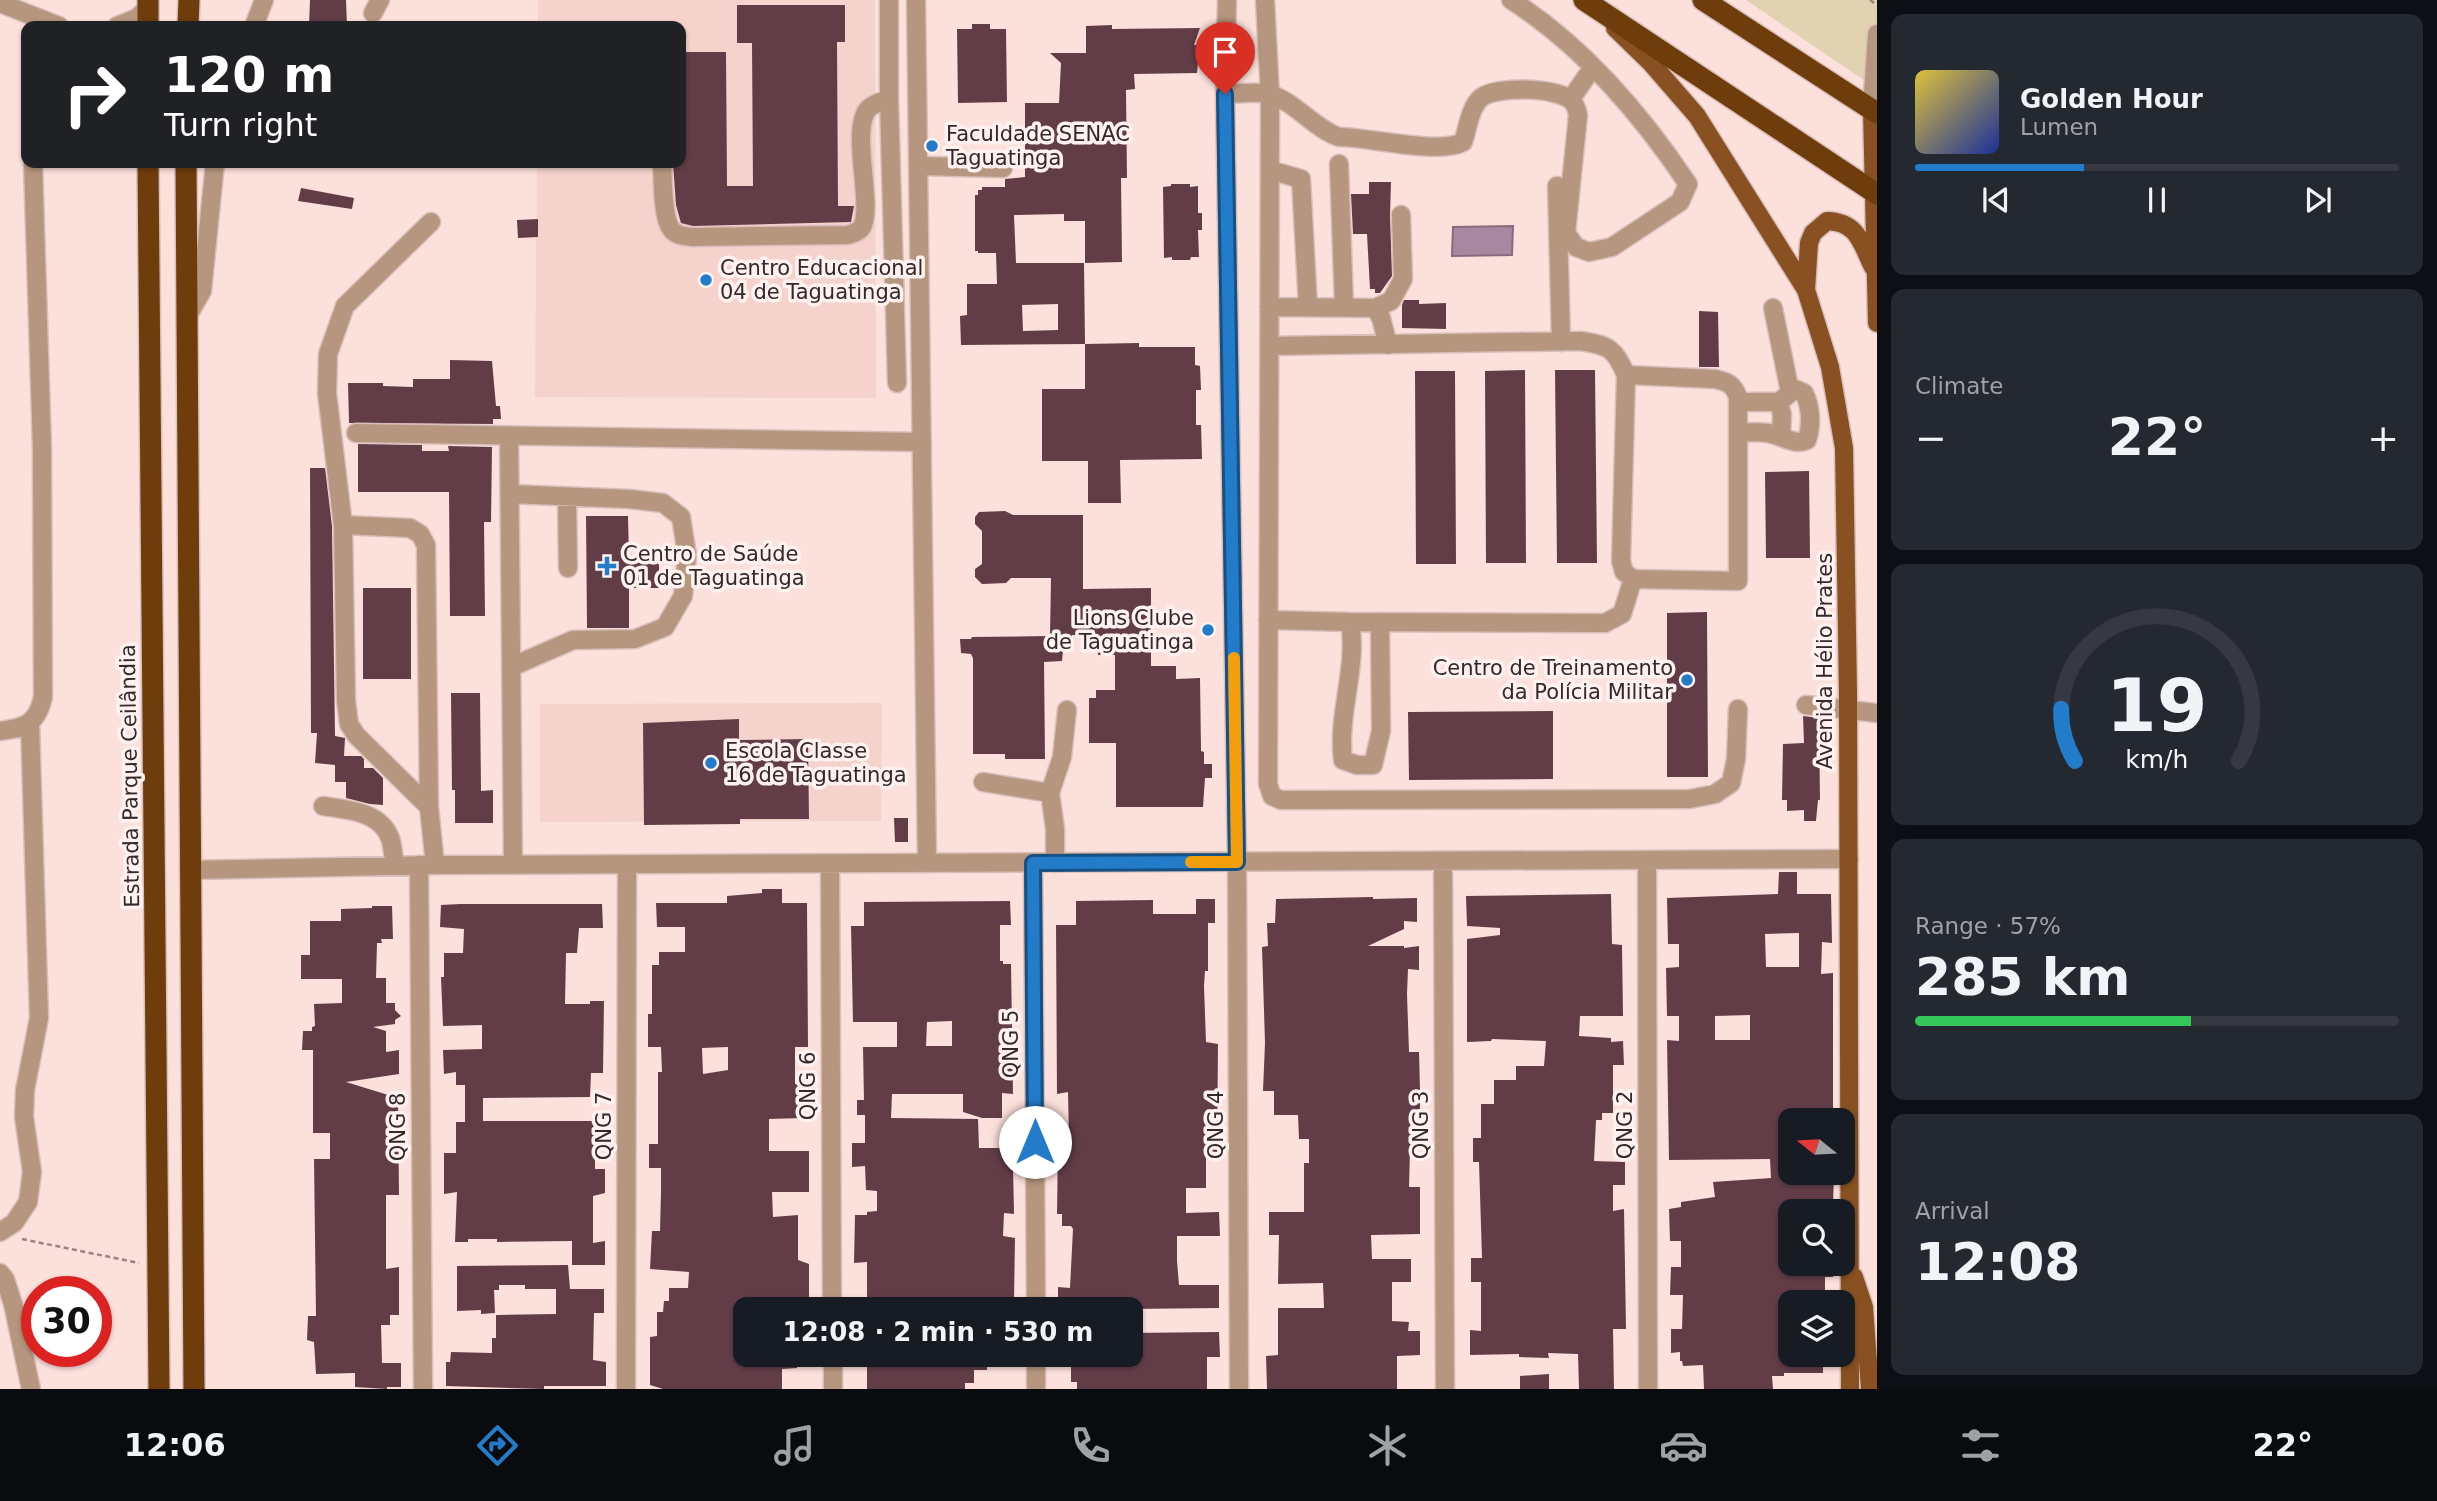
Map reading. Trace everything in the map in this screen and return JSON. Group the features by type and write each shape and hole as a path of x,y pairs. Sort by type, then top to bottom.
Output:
{"highway":[{"path":"188,21 189,0"},
{"path":"1703,0 1874,112"},
{"path":"1589,4 1875,192"},
{"name":"Estrada Parque Ceilândia","path":"148,168 159,1389"},
{"path":"186,168 194,1389"}],"main road":[{"name":"Avenida Hélio Prates","path":"1589,4 1651,63 1697,116 1806,290 1830,367 1844,448 1850,1199"},
{"path":"1874,112 1877,323"},
{"path":"1806,290 1809,243 1813,233 1827,221 1842,222 1857,234 1875,271"},
{"name":"Avenida Hélio Prates","path":"1850,1276 1850,1389"},
{"path":"1853,1276 1864,1307 1870,1389"}],"street":[{"path":"256,21 264,0"},
{"path":"889,0 897,383"},
{"path":"916,0 927,863"},
{"name":"QNG 4","path":"1227,0 1225,94 1237,862 1239,1389"},
{"path":"1265,0 1270,94 1268,784 1272,796 1281,800 1690,799 1715,794 1731,783 1736,759 1738,709"},
{"path":"1225,94 1270,94 1330,134 1339,137 1424,146 1457,145 1463,142 1475,103 1484,95 1503,91 1543,90 1558,93 1571,99 1578,116 1566,233 1576,247 1589,252 1612,247 1680,202 1688,184 1662,145 1593,67 1530,12 1511,0"},
{"path":"0,3 38,15"},
{"path":"130,21 148,11"},
{"path":"1874,112 1877,34"},
{"path":"1571,99 1593,67"},
{"path":"662,168 666,212 671,229 679,235 848,235 863,226 865,212 863,117 874,104 889,99"},
{"path":"1339,163 1344,306"},
{"path":"919,166 1003,167"},
{"path":"0,731 30,724 40,711 43,697 42,450 33,168"},
{"path":"185,320 202,291 214,168"},
{"path":"1269,170 1301,179 1308,307"},
{"path":"1557,186 1562,342"},
{"path":"1269,307 1375,308 1391,301 1403,279 1401,215"},
{"path":"429,807 356,735 349,724 346,700 343,525 327,393 328,354 345,306 431,222"},
{"path":"1375,308 1381,318 1388,345"},
{"path":"1773,308 1784,397 1781,437"},
{"path":"1269,346 1562,342 1604,345 1618,356 1626,375 1621,561 1624,572 1633,579 1738,581 1738,402 1734,388 1730,383 1715,379 1626,375"},
{"path":"1738,402 1784,397 1799,390 1804,393 1808,402 1809,435 1802,443 1767,433 1738,432"},
{"path":"356,433 922,442"},
{"path":"509,436 513,864"},
{"path":"510,494 663,503 681,517 687,555 683,596 665,627 635,639 572,640 512,667"},
{"path":"567,497 568,568"},
{"name":"QNG 8","path":"343,525 410,528 420,534 426,545 429,807 423,1389"},
{"path":"1268,620 1605,623 1622,614 1633,579"},
{"path":"1350,622 1351,668 1341,742 1343,760 1357,765 1373,765 1381,732 1380,622"},
{"path":"1806,705 1877,713"},
{"path":"1055,863 1055,829 1050,793 1062,757 1067,710"},
{"path":"0,1232 14,1223 28,1202 32,1172 24,1117 24,1090 39,1018 30,724"},
{"path":"983,782 1050,793"},
{"path":"323,806 361,812 381,825 389,837 395,865"},
{"path":"190,870 513,864 1849,859"},
{"name":"QNG 2","path":"1647,860 1648,1389"},
{"name":"QNG 3","path":"1443,861 1445,1389"},
{"name":"QNG 6","path":"830,863 832,1297"},
{"name":"QNG 5","path":"1033,863 1036,1297"},
{"name":"QNG 7","path":"626,1389 627,864"},
{"path":"0,1273 5,1279 13,1304 32,1389"},
{"path":"833,1367 833,1389"},
{"path":"1036,1367 1036,1389"}],"path":[{"path":"1870,0 1877,5"},
{"path":"18,1238 159,1268"}],"shaded area":[{"name":"Centro Educacional 04 de Taguatinga","path":"538,0 875,0 876,398 535,397 537,168 686,168 686,21 538,21"},
{"path":"1746,0 1877,0 1877,89"},
{"path":"1513,226 1512,255 1452,256 1453,227"},
{"name":"Escola Classe 16 de Taguatinga","path":"882,703 881,821 540,822 540,704"}],"building":[{"path":"310,0 346,0 347,21 309,21"},
{"path":"737,5 845,5 845,42 837,42 838,206 854,206 851,222 693,226 681,223 676,205 673,168 686,168 686,52 726,52 727,186 753,186 752,43 737,43"},
{"path":"972,24 990,24 990,29 1006,29 1007,102 958,103 957,29 972,29"},
{"path":"1112,25 1112,29 1200,28 1194,45 1197,45 1199,51 1197,73 1134,74 1135,89 1126,90 1127,178 1121,178 1122,262 1085,263 1085,221 1064,221 1064,214 1014,215 1016,263 1084,263 1085,344 961,345 960,316 967,315 967,284 997,284 996,253 975,251 975,195 978,195 978,190 982,190 982,187 1005,187 1005,179 1025,177 1025,103 1059,103 1061,63 1050,53 1086,53 1086,26","holes":["1058,304 1058,330 1023,331 1022,305"]},
{"path":"1369,182 1391,182 1392,276 1380,293 1370,289 1367,234 1353,234 1351,194 1369,194"},
{"path":"1171,184 1198,186 1198,213 1202,213 1202,230 1198,230 1199,257 1191,257 1190,260 1164,258 1163,187"},
{"path":"301,188 354,198 352,209 298,201"},
{"path":"538,219 538,237 518,238 517,220"},
{"path":"1404,300 1419,300 1419,304 1446,303 1446,329 1402,328"},
{"path":"1699,311 1718,312 1719,367 1699,367"},
{"path":"1139,343 1139,347 1195,347 1195,365 1200,366 1201,390 1196,390 1196,425 1201,425 1202,459 1120,460 1121,503 1088,503 1088,461 1042,461 1042,389 1085,389 1085,344"},
{"path":"450,360 492,361 496,406 500,406 501,419 493,419 493,424 349,423 348,383 383,383 383,386 413,387 413,379 450,379"},
{"path":"1525,370 1526,563 1486,563 1485,371"},
{"path":"1555,370 1595,370 1597,563 1557,563"},
{"path":"1415,371 1455,371 1456,564 1416,564"},
{"path":"358,444 422,445 422,451 449,451 448,446 492,447 491,522 484,522 485,616 450,616 449,492 358,492"},
{"path":"310,468 325,468 332,526 335,736 345,738 344,756 361,756 364,759 364,768 373,768 383,778 383,805 346,798 346,782 335,782 335,765 315,763 317,733 311,733"},
{"path":"1809,471 1810,558 1766,558 1765,472"},
{"path":"1005,511 1013,515 1083,515 1083,589 1151,588 1151,666 1176,666 1176,679 1200,678 1201,751 1204,752 1204,764 1212,764 1212,778 1205,778 1203,807 1116,807 1116,743 1089,743 1089,698 1096,698 1096,690 1115,690 1115,655 1098,655 1098,635 1072,635 1072,651 1063,651 1062,661 1044,662 1045,759 1005,759 1005,754 973,754 973,658 971,654 961,653 960,639 1050,636 1051,578 1011,578 1006,583 982,584 975,577 975,569 982,564 982,531 975,524 975,517 979,512"},
{"path":"586,516 628,516 629,559 659,559 659,588 629,588 629,628 587,628"},
{"path":"363,588 411,588 411,679 363,679"},
{"name":"Centro de Treinamento da Polícia Militar","path":"1707,612 1708,777 1667,777 1667,613"},
{"path":"451,693 480,693 481,791 493,790 493,823 455,823"},
{"path":"1553,711 1553,779 1409,780 1408,712"},
{"path":"1803,716 1819,718 1820,800 1816,821 1804,821 1804,810 1787,811 1787,800 1782,800 1783,744 1804,743"},
{"path":"739,719 739,740 808,739 809,819 740,819 740,824 644,825 643,723"},
{"path":"894,818 908,818 908,842 895,842"},
{"path":"1779,872 1797,872 1797,894 1831,894 1832,943 1822,942 1821,974 1833,973 1833,1108 1778,1108 1778,1185 1834,1185 1833,1199 1778,1199 1778,1276 1833,1277 1825,1277 1825,1290 1778,1290 1778,1367 1823,1367 1823,1373 1784,1373 1784,1376 1772,1376 1773,1389 1704,1389 1703,1365 1683,1366 1680,1352 1671,1353 1671,1329 1682,1329 1683,1295 1670,1295 1671,1267 1681,1267 1681,1241 1670,1241 1669,1209 1681,1207 1681,1202 1715,1197 1713,1182 1771,1178 1770,1159 1669,1160 1667,1040 1679,1041 1679,1016 1667,1016 1666,968 1679,967 1679,944 1668,944 1667,898 1778,894","holes":["1799,933 1799,967 1766,967 1765,934","1750,1015 1750,1040 1715,1040 1715,1016"]},
{"path":"762,889 782,889 782,903 807,903 808,1047 795,1047 795,1084 804,1084 804,1118 769,1119 769,1151 809,1151 809,1192 772,1192 773,1217 798,1215 798,1260 809,1264 809,1297 733,1297 733,1367 797,1367 782,1369 782,1389 663,1389 650,1385 650,1337 657,1336 657,1312 663,1312 664,1301 669,1301 669,1288 688,1288 689,1272 650,1269 652,1231 660,1231 661,1168 649,1168 649,1144 658,1144 658,1072 662,1072 661,1047 648,1047 648,1014 652,1014 652,965 659,965 659,952 685,952 685,927 657,927 656,903 727,903 727,896 762,893","holes":["728,1047 728,1070 703,1074 702,1048"]},
{"path":"1611,894 1612,944 1622,945 1623,1016 1580,1016 1579,1036 1611,1038 1611,1042 1623,1041 1624,1065 1613,1065 1613,1113 1602,1113 1602,1120 1596,1120 1594,1161 1625,1162 1625,1185 1613,1185 1613,1211 1624,1209 1626,1329 1613,1329 1614,1389 1579,1389 1578,1354 1548,1353 1549,1358 1519,1357 1519,1354 1470,1355 1470,1330 1481,1331 1481,1282 1471,1282 1471,1258 1482,1258 1479,1162 1473,1162 1473,1138 1481,1138 1481,1104 1494,1104 1494,1080 1516,1080 1516,1066 1544,1066 1546,1041 1492,1039 1467,1042 1467,939 1500,935 1500,928 1467,926 1466,896"},
{"path":"1417,898 1417,922 1404,921 1404,929 1368,946 1419,946 1419,970 1408,969 1407,994 1409,1052 1419,1052 1420,1115 1414,1113 1414,1149 1410,1149 1409,1187 1420,1187 1420,1234 1371,1235 1372,1259 1411,1259 1411,1282 1392,1282 1392,1321 1409,1322 1408,1331 1420,1331 1420,1355 1397,1356 1397,1389 1267,1389 1266,1356 1278,1355 1278,1308 1324,1308 1323,1283 1278,1284 1279,1235 1269,1235 1269,1212 1304,1212 1304,1163 1309,1163 1309,1139 1299,1139 1298,1115 1274,1115 1274,1091 1263,1091 1265,1043 1262,947 1268,946 1267,923 1275,923 1276,899"},
{"path":"1196,899 1215,899 1215,923 1208,923 1208,971 1205,971 1204,986 1206,1042 1218,1044 1217,1152 1206,1151 1206,1188 1186,1188 1186,1213 1219,1212 1220,1236 1177,1236 1177,1261 1179,1285 1219,1285 1219,1308 1143,1309 1143,1297 1058,1297 1058,1287 1070,1288 1073,1229 1071,1226 1062,1226 1062,1214 1057,1214 1058,1142 1069,1140 1068,1092 1057,1094 1056,925 1076,925 1076,901 1153,900 1153,914 1196,914"},
{"path":"1010,901 1011,925 1000,925 1000,961 1003,961 1003,964 1011,964 1013,1094 1002,1093 1002,1118 982,1118 963,1112 963,1094 892,1094 891,1118 978,1119 979,1148 1007,1148 1007,1164 1013,1166 1014,1214 1004,1213 1003,1236 1015,1238 1014,1297 867,1297 867,1262 854,1263 855,1215 867,1215 867,1212 877,1211 877,1191 866,1190 865,1166 852,1167 852,1143 865,1143 865,1115 857,1115 857,1100 864,1100 863,1047 897,1047 897,1022 853,1022 851,926 864,926 864,902","holes":["952,1021 952,1046 926,1046 927,1022"]},
{"path":"602,904 603,928 579,928 577,953 566,953 565,1004 604,1001 603,1073 591,1073 590,1097 483,1098 483,1121 605,1121 605,1145 595,1145 595,1169 605,1169 605,1193 593,1196 593,1243 605,1241 605,1265 572,1265 572,1241 497,1242 497,1239 468,1239 468,1242 455,1242 457,1192 444,1194 444,1153 456,1153 456,1122 465,1122 465,1085 456,1085 456,1072 444,1074 443,1050 482,1049 482,1025 443,1026 441,977 444,977 444,953 463,953 464,929 440,927 441,905"},
{"path":"392,906 393,939 381,939 382,943 377,943 376,978 386,978 386,1003 395,1003 395,1010 401,1016 395,1020 395,1024 373,1027 386,1031 386,1052 399,1050 399,1074 346,1082 398,1098 399,1195 386,1195 386,1269 399,1267 399,1315 390,1315 390,1325 381,1325 382,1363 401,1363 401,1387 387,1389 355,1387 355,1373 316,1374 314,1342 307,1340 308,1316 316,1316 314,1159 330,1159 330,1133 313,1133 313,1050 302,1050 303,1031 312,1031 315,1026 314,1004 342,1003 342,979 301,979 301,955 310,955 310,921 341,921 341,909"},
{"path":"568,1265 570,1289 604,1289 604,1313 594,1313 593,1360 606,1362 606,1386 544,1386 544,1389 446,1386 446,1362 450,1362 451,1352 492,1353 492,1338 496,1338 496,1315 556,1314 556,1289 525,1289 525,1285 499,1285 499,1290 494,1290 495,1313 481,1314 481,1310 457,1311 457,1266"},
{"path":"1219,1332 1220,1357 1207,1357 1207,1389 1077,1389 1077,1382 1071,1382 1071,1367 1143,1367 1143,1333"},
{"path":"867,1367 987,1367 987,1370 974,1370 974,1383 965,1383 965,1389 867,1389"},
{"path":"1549,1374 1549,1389 1520,1389 1520,1376"}],"slow traffic":[{"path":"1191,862 1237,862 1234,658"}],"place":[{"name":"Faculdade SENAC Taguatinga","path":"932,146"},
{"name":"Centro Educacional 04 de Taguatinga","path":"706,280"},
{"name":"Centro de Saúde 01 de Taguatinga","path":"607,566"},
{"name":"Lions Clube de Taguatinga","path":"1208,630"},
{"name":"Centro de Treinamento da Polícia Militar","path":"1687,680"},
{"name":"Escola Classe 16 de Taguatinga","path":"711,763"}],"route":[{"path":"1035,1142 1033,863 1237,862 1225,94"}]}
